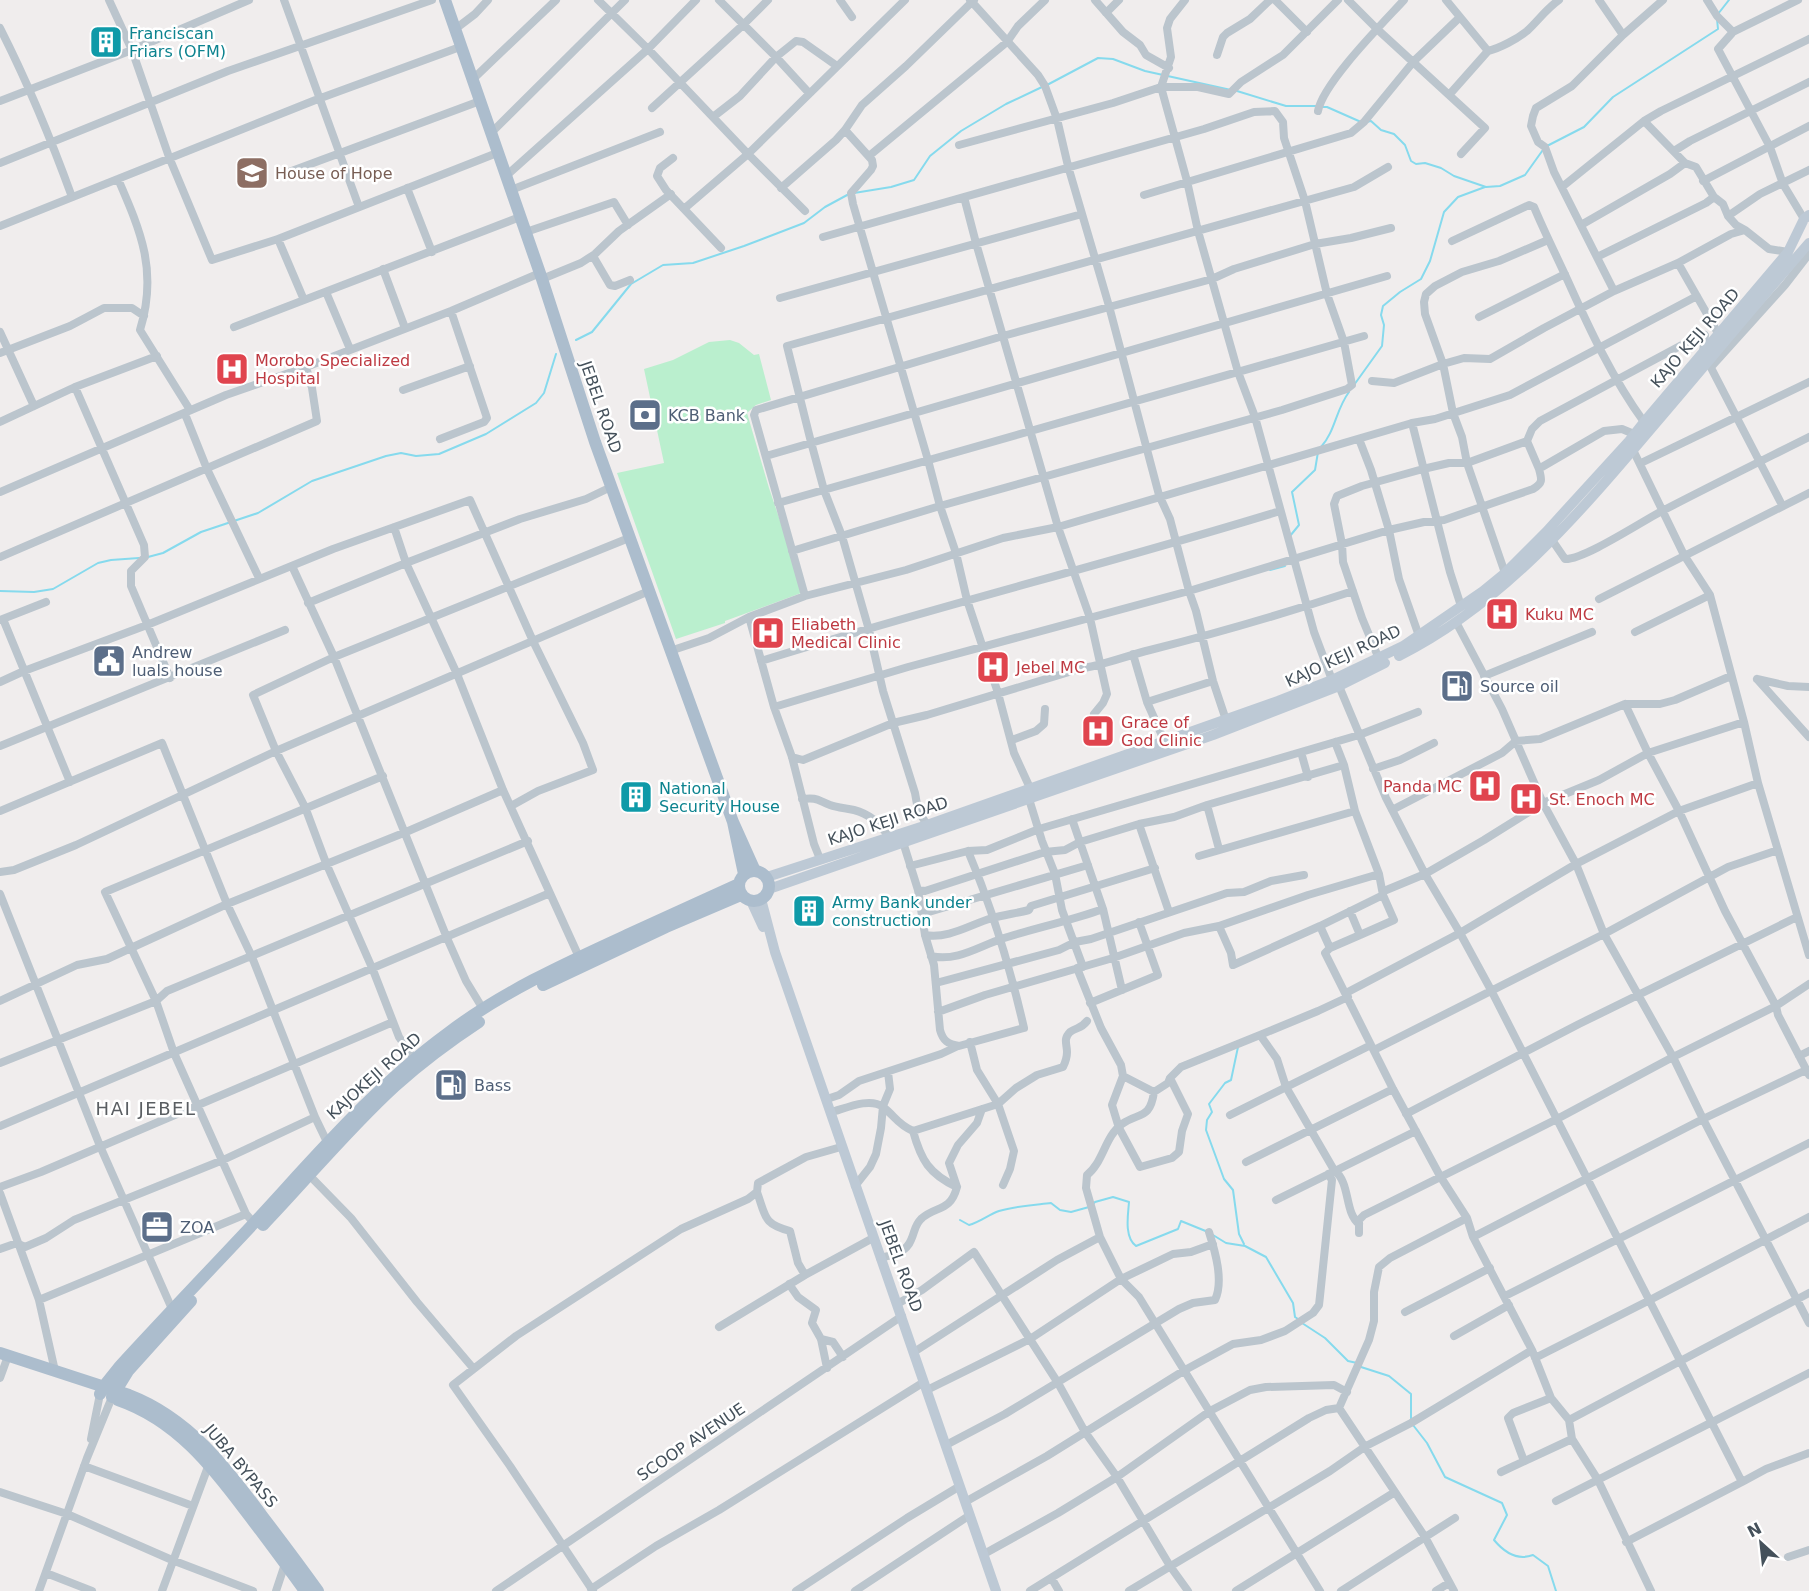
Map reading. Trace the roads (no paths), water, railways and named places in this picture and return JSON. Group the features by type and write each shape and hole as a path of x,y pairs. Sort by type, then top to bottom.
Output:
{"main road":[{"name":"JEBEL ROAD","path":"445,0 541,276 611,487 733,822 775,952 832,1112 841,1147 902,1316 996,1591"},
{"name":"KAJO KEJI ROAD","path":"753,886 903,842 1336,683 1424,644 1478,607 1535,550 1644,422 1707,360 1719,335 1788,252 1807,217"},
{"name":"KAJO KEJI ROAD","path":"1336,683 1419,636 1535,550 1552,540 1633,450 1707,360 1809,243"},
{"name":"KAJO KEJI ROAD","path":"753,886 820,859 1030,794 1164,740 1228,724"},
{"name":"KAJOKEJI ROAD","path":"108,1392 120,1366 250,1219 380,1089 414,1059 483,1009 579,957 753,886"},
{"name":"KAJOKEJI ROAD","path":"108,1392 356,1125 394,1087 451,1041 482,1019 550,981 753,886"},
{"name":"JUBA BYPASS","path":"3,1358 157,1407 207,1447 236,1481 318,1591"},
{"name":"JUBA BYPASS","path":"3,1358 55,1371 108,1392 165,1424 189,1443 209,1464 305,1591"}],"street":[{"path":"109,0 132,50 169,157 212,260 278,239 497,153"},
{"path":"0,102 132,50 249,0"},
{"path":"284,0 359,207"},
{"path":"0,163 228,71 432,0"},
{"path":"454,30 475,14 488,0"},
{"path":"472,80 556,0"},
{"path":"598,0 648,48 747,154 805,211"},
{"path":"491,133 625,0"},
{"path":"506,176 648,48 696,0"},
{"path":"719,0 809,93"},
{"path":"652,108 768,0"},
{"path":"840,0 852,17"},
{"path":"685,208 784,120 905,0"},
{"path":"869,156 1007,42 1018,26 1045,0"},
{"path":"1095,0 1123,32 1140,45 1146,55 1169,68"},
{"path":"1106,13 1119,0"},
{"path":"1185,0 1170,19 1167,28 1171,57 1161,87 1198,231 1238,372 1255,417 1269,465 1314,632 1392,810 1425,874 1491,990 1742,1482"},
{"path":"1217,55 1223,37 1227,33 1240,26 1273,0 1307,32"},
{"path":"959,145 1057,119 1161,87 1198,87 1229,94 1241,82 1283,55 1338,0"},
{"path":"1348,0 1485,128 1461,154"},
{"path":"1318,109 1325,92 1338,74 1404,0"},
{"path":"1446,0 1488,51"},
{"path":"1449,95 1488,51 1496,49 1527,31 1550,6 1559,0"},
{"path":"1599,0 1623,35"},
{"path":"1614,291 1562,187 1545,147 1538,142 1531,126 1536,108 1572,86 1623,35 1663,0"},
{"path":"1707,0 1717,16 1733,32"},
{"path":"1798,0 1733,32 1718,49 1770,147 1784,184 1807,217"},
{"path":"781,188 845,130 862,105 906,66 972,1 1038,75 1045,86 1057,119 1068,166 1160,495 1170,519 1188,591 1196,610 1214,681 1228,724"},
{"path":"1144,195 1347,135 1358,129 1414,61 1459,18"},
{"path":"0,28 30,90 72,197"},
{"path":"1562,187 1644,121 1731,75 1809,39"},
{"path":"713,117 740,96 776,57 796,41 803,42 837,66"},
{"path":"0,226 318,99 460,47"},
{"path":"1674,151 1809,82"},
{"path":"289,172 480,101"},
{"path":"792,551 940,506 1255,417 1350,388 1352,382 1344,342 1328,294 1305,201 1288,153 1282,122 1275,111 1254,112 861,228 823,237"},
{"path":"1644,121 1685,163 1696,167 1714,197 1723,204 1728,216 1736,225 1768,249 1788,252"},
{"path":"1703,181 1809,126"},
{"path":"845,130 869,156 873,166 851,193 888,320 899,367 956,553 967,600 984,647 1014,753 1030,794 1045,852 1055,874 1056,885 1075,942 1090,1003 1117,1055 1123,1076 1112,1105 1119,1128 1140,1167 1172,1158 1179,1152 1182,1131 1188,1114 1170,1078"},
{"path":"511,190 660,132"},
{"path":"673,158 660,168 657,177 721,248"},
{"path":"1581,225 1685,163"},
{"path":"927,825 918,810 842,536 824,489 798,397 788,345 888,320 1359,185 1388,167"},
{"path":"1728,216 1760,194 1809,170"},
{"path":"118,179 139,228 147,264 144,316 140,330 157,356 187,412 207,469 259,578"},
{"path":"407,188 432,252"},
{"path":"0,492 226,395 581,263 671,194"},
{"path":"964,197 1058,527 1090,618 1107,694 1094,714"},
{"path":"1597,257 1714,197"},
{"path":"526,232 614,202 628,225"},
{"path":"1452,241 1532,205 1599,347 1630,404 1644,422"},
{"path":"780,298 1082,214"},
{"path":"234,327 520,217"},
{"path":"805,596 754,415 754,412 760,408 1003,336 1212,279 1234,269 1315,244 1391,228"},
{"path":"1372,381 1385,384 1394,383 1443,364 1470,357 1490,359 1614,291 1678,263 1731,234 1745,230"},
{"path":"278,239 304,300"},
{"path":"1505,573 1467,463 1462,437 1453,413 1443,364 1425,314 1424,302 1426,294 1435,286 1462,272 1499,261 1548,240"},
{"path":"1707,360 1785,285 1809,255"},
{"path":"592,256 610,285 615,286 630,280"},
{"path":"1678,263 1719,335"},
{"path":"383,269 405,328"},
{"path":"1479,317 1564,274"},
{"path":"765,456 1017,385 1387,276"},
{"path":"326,292 350,349"},
{"path":"670,651 709,638 748,617 805,596 906,570 1003,538 1058,527 1160,495 1510,395 1697,296"},
{"path":"0,353 61,330 104,308 132,308 144,316"},
{"path":"440,439 484,422 487,418 451,311"},
{"path":"0,332 34,406"},
{"path":"774,707 1188,591 1389,530 1444,520 1533,489 1542,480 1527,441 1537,424 1680,346 1705,335 1707,360 1782,505"},
{"path":"778,503 1364,336"},
{"path":"0,422 75,387 157,356"},
{"path":"403,390 470,366"},
{"path":"0,557 317,421 306,367"},
{"path":"1641,463 1809,381"},
{"path":"75,387 144,545 145,557 131,571 130,585 170,678"},
{"path":"1412,423 1461,606"},
{"path":"1539,469 1604,431 1622,429 1634,434"},
{"path":"1552,540 1568,560 1809,437"},
{"path":"1359,439 1389,530 1399,579 1419,636"},
{"path":"1379,659 1343,562 1335,498 1362,486 1423,469 1449,463 1467,463 1527,441"},
{"path":"1633,450 1684,555 1710,595 1758,783 1809,956"},
{"path":"308,603 520,519 586,499 611,487"},
{"path":"1599,599 1809,493"},
{"path":"0,682 147,625 259,578 470,500 593,770 538,792 511,806"},
{"path":"760,661 967,600 1175,544 1280,511"},
{"path":"394,527 406,563 457,674 503,790 579,957"},
{"path":"414,1059 399,1037 305,807 276,751 253,694 334,657 629,538"},
{"path":"292,566 334,657 447,938 466,981 483,1009"},
{"path":"0,872 14,870 76,845 276,751 649,591"},
{"path":"792,757 803,760 893,723 1079,669 1101,666 1133,654 1202,637 1353,591"},
{"path":"1635,632 1710,595"},
{"path":"46,602 1,620 70,783"},
{"path":"748,617 774,707 792,757 814,844 820,859"},
{"path":"1456,622 1516,741 1543,803 1576,864 1605,934 1673,1057 1809,1323"},
{"path":"0,747 285,630"},
{"path":"1484,676 1592,632"},
{"path":"1133,654 1147,702 1164,740"},
{"path":"1392,810 1502,753 1516,741 1540,739 1625,704 1668,702 1731,676"},
{"path":"1809,687 1788,686 1757,680 1809,737"},
{"path":"1147,702 1214,681"},
{"path":"1473,1237 1703,1119 1807,1073 1778,1015 1776,1006 1709,879 1679,811 1625,704"},
{"path":"1012,740 1036,731 1044,724 1046,709"},
{"path":"910,866 968,851 987,850 1039,829 1359,735 1418,712"},
{"path":"1219,926 1231,953 1233,965 1320,926 1425,874 1543,803 1599,780 1648,753 1744,722"},
{"path":"1335,742 1344,765 1354,811 1394,920 1330,948 1325,953 1406,1114 1440,1176 1467,1218 1473,1237 1534,1354 1551,1398 1569,1420 1572,1439 1598,1480 1651,1591"},
{"path":"1373,769 1400,760 1434,742"},
{"path":"0,811 162,743 327,1142"},
{"path":"1301,752 1308,777"},
{"path":"918,890 925,891 1045,852 1065,850 1080,842 1139,824 1174,817 1207,805 1344,765"},
{"path":"39,1300 148,1253 250,1219 197,1106 174,1053 156,1001 105,892 383,776"},
{"path":"1320,1591 1155,1322 1139,1297 1121,1279 1100,1237 1086,1188 1087,1175 1093,1171 1122,1124 1143,1116 1151,1105 1154,1092 1168,1083 1181,1067 1260,1035 1347,995 1460,933 1576,864 1679,811 1758,783"},
{"path":"0,1001 77,965 103,961 227,904 503,790"},
{"path":"802,799 816,798 829,805 855,810 882,825 888,837"},
{"path":"1207,805 1219,849"},
{"path":"1199,856 1354,811"},
{"path":"1072,819 1103,909 1122,990"},
{"path":"1139,824 1169,912"},
{"path":"0,1063 156,1001 167,991 528,841"},
{"path":"903,842 918,890 936,983 943,1038 950,1044 959,1046"},
{"path":"1230,1115 1605,934 1728,867 1778,850"},
{"path":"827,1099 839,1095 859,1082 970,1042 1024,1028 1001,939 968,851"},
{"path":"922,914 1088,865"},
{"path":"925,935 936,937 949,935 993,918 1029,910 1031,906 1155,868"},
{"path":"938,1012 1113,958 1184,933 1219,926 1308,895 1379,874"},
{"path":"936,983 1059,950 1075,942 1109,933 1227,893 1244,892 1270,881 1304,875"},
{"path":"0,1126 373,970 550,893"},
{"path":"0,894 100,1146 172,1309"},
{"path":"930,956 941,959 960,956 1001,939 1103,909"},
{"path":"1350,911 1360,935"},
{"path":"1406,1114 1742,942 1797,917"},
{"path":"1090,1003 1158,975 1139,922"},
{"path":"1320,926 1330,948"},
{"path":"1359,1233 1359,1220 1364,1215 1776,1006 1809,984"},
{"path":"912,1131 998,1104 1016,1088 1037,1075 1064,1067 1067,1036 1072,1030 1080,1029 1087,1021"},
{"path":"0,1186 41,1172 393,1022"},
{"path":"965,1502 1047,1456 1185,1370 1233,1344 1261,1340 1285,1331 1313,1313 1319,1305 1331,1172 1286,1087 1277,1059 1260,1035"},
{"path":"970,1042 977,1070 998,1104 1014,1151 1003,1185"},
{"path":"1799,1056 1809,1051"},
{"path":"855,1186 870,1167 876,1154 883,1106 890,1089 888,1072"},
{"path":"1123,1076 1154,1092"},
{"path":"1246,1162 1393,1089"},
{"path":"832,1112 871,1102 883,1106 900,1125 912,1131 923,1160 929,1168 940,1179 957,1187"},
{"path":"880,1258 898,1253 912,1239 916,1224 928,1214 945,1208 957,1187 949,1163 958,1145 977,1123 982,1109"},
{"path":"0,1249 17,1243 25,1247 46,1238 74,1220 223,1160 315,1117"},
{"path":"1276,1200 1416,1131"},
{"path":"1505,1296 1809,1143"},
{"path":"805,1275 798,1263 790,1231 774,1227 767,1220 757,1192 758,1182 806,1157 841,1147"},
{"path":"1331,1172 1341,1176 1353,1219 1359,1224"},
{"path":"310,1176 351,1218 473,1368"},
{"path":"757,1192 731,1208 703,1218 681,1230 516,1336 453,1385 592,1590 656,1546 926,1386 1030,1339 1121,1279 1173,1254 1191,1252 1213,1244"},
{"path":"0,1193 39,1300 55,1371"},
{"path":"1129,1591 1330,1471 1366,1446 1534,1354 1648,1301 1809,1217"},
{"path":"1339,1408 1370,1340 1374,1321 1374,1292 1379,1267 1390,1258 1467,1218"},
{"path":"946,1445 1112,1352 1155,1322 1193,1303 1215,1300 1218,1293 1217,1272 1209,1232"},
{"path":"914,1352 1057,1260 1100,1237"},
{"path":"719,1326 873,1238"},
{"path":"897,1304 922,1290 974,1252 1058,1383 1085,1432 1117,1477 1170,1566 1188,1591"},
{"path":"1406,1312 1490,1268"},
{"path":"789,1284 798,1297 816,1310 812,1323 821,1339 827,1368"},
{"path":"1569,1420 1809,1293"},
{"path":"1454,1336 1509,1305"},
{"name":"SCOOP AVENUE","path":"496,1591 902,1316"},
{"path":"821,1339 833,1342 843,1357"},
{"path":"0,1378 3,1358"},
{"path":"1556,1501 1809,1373"},
{"path":"984,1554 1117,1477 1210,1411 1250,1390 1266,1387 1334,1385 1347,1392"},
{"path":"39,1591 108,1392"},
{"path":"1524,1461 1508,1418 1513,1413 1551,1398"},
{"path":"1339,1408 1425,1537 1454,1591"},
{"path":"1030,1591 1309,1418 1326,1410 1339,1408"},
{"path":"1501,1472 1572,1439"},
{"path":"1626,1542 1766,1469 1809,1453"},
{"path":"85,1462 193,1506"},
{"path":"162,1591 209,1464"},
{"path":"796,1591 960,1485"},
{"path":"1236,1591 1395,1491"},
{"path":"0,1492 66,1514 172,1560 253,1591"},
{"path":"855,1591 970,1515"},
{"path":"1341,1591 1455,1518"},
{"path":"1788,1557 1809,1550"},
{"path":"276,1591 285,1564"},
{"path":"46,1573 92,1591"},
{"path":"1052,1579 1059,1591"},
{"path":"1436,1591 1449,1583"}],"waterway":[{"path":"1718,14 1729,0"},
{"path":"1366,122 1371,121 1381,130 1394,134 1405,145 1411,161 1416,164 1425,163 1441,168 1454,176 1486,187 1500,186 1525,175 1545,147 1584,127 1613,97 1718,29 1717,19"},
{"path":"1047,85 1098,58 1113,59 1145,71 1231,90"},
{"path":"854,193 891,187 914,180 930,156 961,131 1006,104 1042,87"},
{"path":"1237,91 1286,106 1316,106"},
{"path":"1322,107 1361,122"},
{"path":"1354,385 1382,346 1383,306 1421,279 1430,261 1444,212 1458,197 1485,187"},
{"path":"576,340 592,332 631,284 663,265 693,263 744,246 804,223 825,207 849,194"},
{"path":"148,557 163,553 201,532 258,513 312,481 386,456 401,453 416,456 439,454 486,434 536,403 544,393 556,354"},
{"path":"1321,447 1349,392"},
{"path":"1290,536 1299,525 1292,492 1315,470 1318,452"},
{"path":"0,591 34,592 53,589 98,563 139,558"},
{"path":"1270,570 1285,566"},
{"path":"1238,1047 1231,1080 1225,1083 1209,1104 1212,1112 1207,1120 1206,1130 1224,1179 1233,1190 1239,1234 1244,1244"},
{"path":"1093,1204 1113,1197 1129,1202 1128,1232 1136,1246 1178,1229 1181,1221 1208,1232"},
{"path":"960,1220 969,1225 999,1211 1051,1203 1060,1210 1071,1212 1089,1207"},
{"path":"1213,1235 1226,1243 1245,1246 1266,1257 1293,1303 1295,1317 1298,1319"},
{"path":"1302,1323 1325,1338 1348,1361 1357,1363"},
{"path":"1361,1367 1389,1376 1411,1394 1411,1420"},
{"path":"1413,1425 1427,1443 1445,1477 1502,1503 1507,1515 1494,1540 1511,1554 1522,1557 1533,1555 1548,1566 1556,1591"}],"place":[{"name":"Franciscan Friars (OFM)","path":"106,42"},
{"name":"House of Hope","path":"252,173"},
{"name":"Morobo Specialized Hospital","path":"232,369"},
{"name":"KCB Bank","path":"645,415"},
{"name":"Kuku MC","path":"1502,614"},
{"name":"Eliabeth Medical Clinic","path":"768,633"},
{"name":"Andrew luals house","path":"109,661"},
{"name":"Jebel MC","path":"993,667"},
{"name":"Source oil","path":"1457,686"},
{"name":"Grace of God Clinic","path":"1098,731"},
{"name":"Panda MC","path":"1485,786"},
{"name":"National Security House","path":"636,797"},
{"name":"St. Enoch MC","path":"1526,799"},
{"name":"Army Bank under construction","path":"809,911"},
{"name":"Bass","path":"451,1085"},
{"name":"ZOA","path":"157,1227"}],"district":[{"name":"HAI JEBEL","path":"146,1108"}]}
